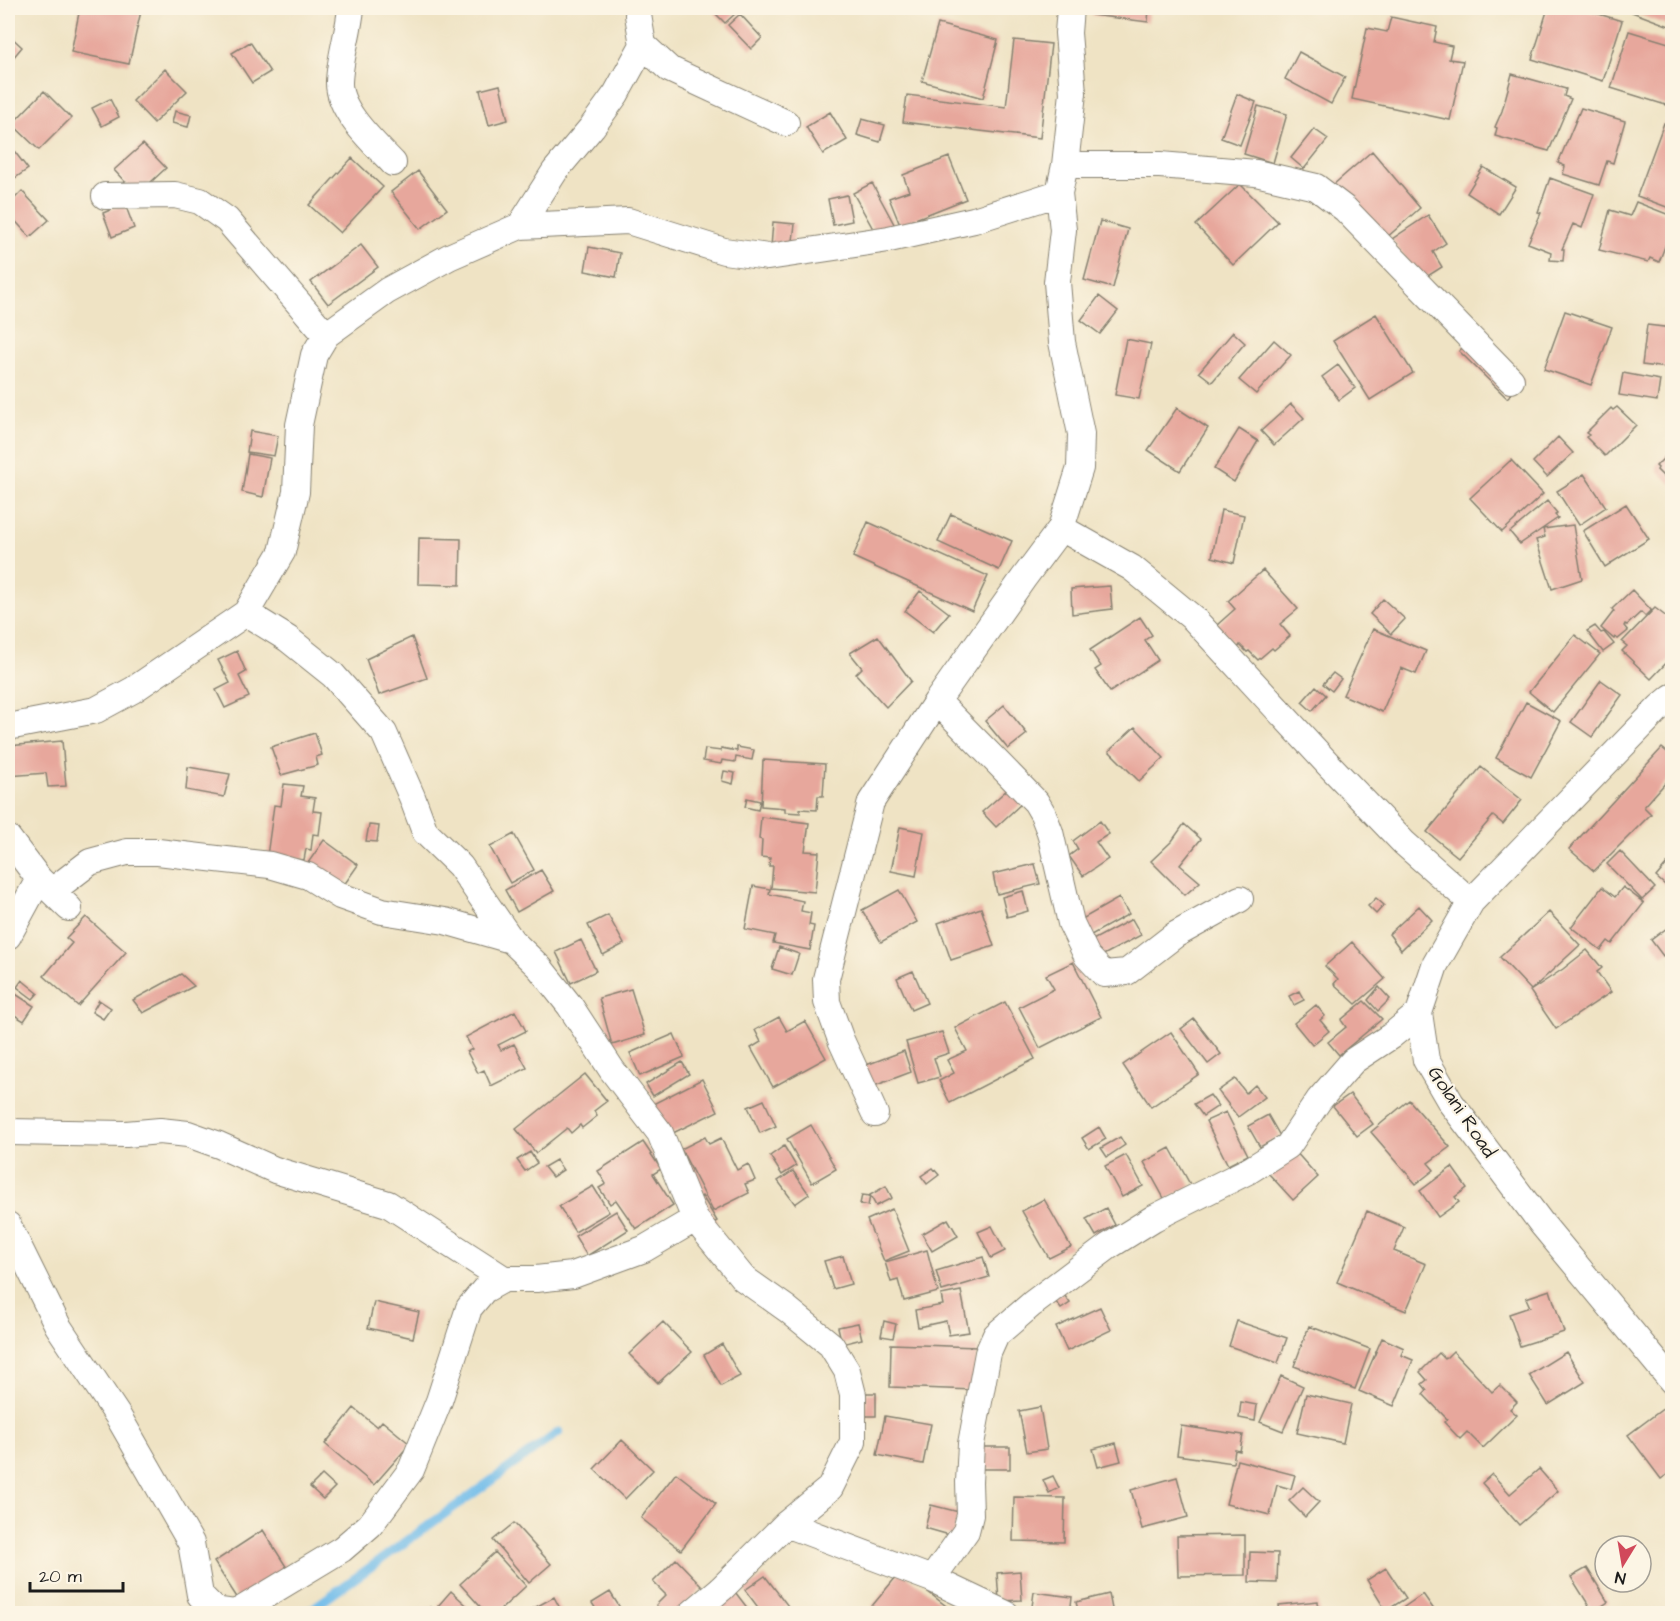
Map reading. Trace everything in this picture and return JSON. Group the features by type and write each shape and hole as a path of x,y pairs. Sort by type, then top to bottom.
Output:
{"street":[{"path":"351,8 339,84 344,103 360,129 393,163"},
{"path":"639,8 643,45 669,69 786,123"},
{"path":"874,1114 827,1002 826,979 871,802 937,701 1061,528 1080,468 1081,434 1062,342 1057,282 1063,230 1059,193 1065,165 1073,93 1068,33 1070,8"},
{"path":"520,226 555,171 616,94 643,45"},
{"path":"1065,165 1160,165 1256,173 1316,187 1345,209 1511,380"},
{"path":"8,727 96,710 133,690 246,613 282,552 296,492 299,425 314,355 326,335 387,291 449,257 520,226 628,221 724,251 768,257 889,239 974,220 1059,193"},
{"path":"105,196 175,195 200,201 227,220 326,335"},
{"path":"1061,528 1132,568 1194,618 1404,843 1471,902"},
{"path":"246,613 288,639 333,675 384,734 425,832 460,866 512,940 540,968 570,1006 612,1070 660,1133 695,1219 743,1278 787,1309 831,1345 847,1371 853,1395 853,1442 830,1488 786,1524 722,1588 691,1614"},
{"path":"937,701 1036,802 1050,831 1071,923 1087,956 1104,974 1127,972 1175,935 1240,899"},
{"name":"Golani Road","path":"1668,707 1471,902 1435,965 1419,1013 1426,1060 1451,1103 1542,1224 1672,1381"},
{"path":"8,838 53,892"},
{"path":"8,936 53,892 90,862 128,852 158,852 270,865 308,876 340,896 382,911 445,921 512,940"},
{"path":"932,1579 966,1531 970,1515 971,1444 988,1353 996,1335 1032,1304 1109,1246 1154,1218 1250,1170 1288,1146 1319,1100 1353,1061 1391,1036 1419,1013"},
{"path":"8,1132 126,1134 160,1131 188,1134 275,1170 388,1204 504,1279"},
{"path":"8,1225 58,1326 117,1416 191,1543 200,1595 215,1610 236,1613 342,1549 370,1525 411,1470 439,1401 469,1308 484,1290 504,1279 536,1279 573,1275 644,1250 695,1219"},
{"path":"786,1524 932,1579 1006,1614"}],"building":[{"path":"80,8 125,8 141,11 129,64 71,52"},
{"path":"710,8 732,8 737,12 725,23"},
{"path":"1093,8 1149,8 1148,22 1092,15"},
{"path":"1548,8 1579,8 1622,21 1603,81 1532,59"},
{"path":"1634,8 1672,8 1672,27 1632,12"},
{"path":"740,14 762,38 751,49 728,25"},
{"path":"1391,17 1437,27 1434,42 1452,46 1449,59 1463,61 1450,120 1352,99 1367,28 1387,32"},
{"path":"938,24 998,40 983,98 922,81"},
{"path":"1629,31 1672,44 1672,107 1611,88"},
{"path":"8,34 22,47 8,64"},
{"path":"1014,40 1051,44 1040,138 903,122 907,95 1006,107"},
{"path":"250,42 270,72 252,83 232,53"},
{"path":"1299,52 1345,77 1331,104 1285,79"},
{"path":"165,69 187,91 154,123 133,101"},
{"path":"1512,74 1566,89 1564,96 1571,99 1549,151 1495,136 1497,128 1495,127"},
{"path":"500,85 508,120 489,125 480,90"},
{"path":"44,91 71,118 39,150 12,124"},
{"path":"1237,94 1256,102 1240,145 1221,138"},
{"path":"110,99 119,117 102,126 92,108"},
{"path":"1258,106 1287,114 1273,163 1244,154"},
{"path":"1581,108 1625,121 1613,163 1607,161 1599,185 1563,174 1565,166 1558,163"},
{"path":"175,111 191,115 188,127 172,123"},
{"path":"830,112 847,140 823,154 806,127"},
{"path":"862,119 885,125 880,142 857,135"},
{"path":"1664,123 1672,126 1672,209 1637,196"},
{"path":"1314,129 1328,139 1304,169 1291,158"},
{"path":"8,143 28,169 15,178 8,169"},
{"path":"143,144 166,168 137,195 114,170"},
{"path":"1372,151 1420,208 1385,239 1333,185"},
{"path":"949,157 966,199 900,225 889,198 909,191 903,175"},
{"path":"352,158 383,187 340,233 309,205"},
{"path":"1483,167 1516,187 1499,214 1467,193"},
{"path":"418,171 447,209 420,229 391,192"},
{"path":"8,178 14,185 8,190"},
{"path":"1550,178 1594,194 1582,228 1573,224 1562,249 1564,249 1563,261 1550,260 1551,252 1528,243 1541,213 1538,212"},
{"path":"872,183 894,224 876,234 853,193"},
{"path":"1240,184 1278,222 1233,265 1196,225"},
{"path":"22,191 49,220 30,237 8,213 8,205"},
{"path":"847,195 852,221 833,225 828,199"},
{"path":"1636,202 1672,216 1672,228 1659,262 1650,258 1648,262 1599,250 1610,210 1630,216"},
{"path":"125,204 134,228 112,237 103,213"},
{"path":"1428,215 1446,243 1433,252 1442,267 1420,281 1392,239"},
{"path":"1100,221 1128,229 1113,288 1084,280"},
{"path":"773,222 795,224 792,249 771,247"},
{"path":"361,245 378,267 328,304 311,282"},
{"path":"589,247 620,253 616,277 585,271"},
{"path":"1099,296 1118,311 1100,334 1081,320"},
{"path":"1565,311 1612,327 1591,385 1544,369"},
{"path":"1376,314 1413,373 1370,400 1333,341"},
{"path":"1647,325 1672,328 1667,368 1642,365"},
{"path":"1233,332 1245,343 1212,382 1199,372"},
{"path":"1477,334 1524,381 1507,398 1459,351"},
{"path":"1126,339 1151,344 1139,399 1115,395"},
{"path":"1274,340 1291,355 1256,394 1239,380"},
{"path":"1338,365 1355,388 1339,400 1322,377"},
{"path":"1623,373 1660,380 1657,401 1619,395"},
{"path":"1291,404 1304,418 1274,445 1261,431"},
{"path":"1617,407 1636,425 1605,456 1586,437 1589,435 1586,433 1611,408 1613,410"},
{"path":"1177,408 1208,428 1180,471 1148,450"},
{"path":"1239,429 1258,441 1234,482 1214,469"},
{"path":"250,431 278,436 274,456 247,452"},
{"path":"1558,437 1573,453 1547,477 1533,462"},
{"path":"1672,450 1672,485 1657,470 1656,466"},
{"path":"248,454 270,458 263,497 242,492"},
{"path":"1511,460 1543,494 1502,532 1470,498"},
{"path":"1584,474 1606,507 1579,525 1557,491"},
{"path":"1547,501 1557,513 1555,515 1558,518 1520,544 1510,532"},
{"path":"1626,504 1649,539 1605,567 1583,531"},
{"path":"1221,510 1244,515 1234,563 1212,557"},
{"path":"951,514 1012,541 999,570 938,542"},
{"path":"868,522 988,576 972,611 853,557"},
{"path":"1573,525 1582,579 1552,589 1536,540 1545,537 1543,529"},
{"path":"419,538 461,539 460,585 418,584"},
{"path":"1263,570 1298,609 1280,624 1290,636 1258,660 1240,645 1238,648 1217,625 1235,609 1228,601"},
{"path":"1110,586 1112,609 1072,614 1071,589"},
{"path":"1632,590 1651,610 1645,616 1641,612 1627,625 1625,624 1628,631 1618,639 1615,637 1614,639 1601,628 1614,611 1612,609"},
{"path":"920,591 949,613 933,632 905,611"},
{"path":"1383,599 1405,619 1391,634 1370,614"},
{"path":"1655,608 1672,621 1672,657 1651,679 1622,651 1627,646 1622,642"},
{"path":"1140,617 1152,635 1145,640 1158,660 1110,692 1095,670 1101,666 1090,650"},
{"path":"1595,626 1601,633 1604,632 1614,644 1603,652 1587,631"},
{"path":"1373,629 1426,651 1416,674 1401,668 1382,712 1343,695"},
{"path":"1575,635 1600,654 1553,712 1529,692"},
{"path":"878,636 911,681 886,707 856,674 862,668 850,653"},
{"path":"412,637 427,678 379,695 366,659"},
{"path":"237,651 246,672 239,676 249,697 225,708 216,690 230,683 218,660"},
{"path":"1333,673 1341,679 1332,691 1323,684"},
{"path":"1601,680 1622,695 1592,737 1571,722"},
{"path":"1316,686 1326,695 1312,711 1302,702"},
{"path":"1526,702 1561,721 1531,777 1496,758"},
{"path":"1004,705 1027,734 1008,749 985,721"},
{"path":"1135,727 1164,758 1139,781 1109,751"},
{"path":"315,733 322,755 316,757 318,765 281,775 271,747"},
{"path":"62,741 66,786 48,787 46,773 8,776 8,746"},
{"path":"737,747 754,750 752,760 736,757 735,762 722,760 721,764 703,761 705,749 721,751 721,748 737,751"},
{"path":"1662,748 1672,756 1672,785 1668,780 1644,807 1651,814 1594,871 1569,849"},
{"path":"763,760 825,764 823,796 818,796 817,810 800,809 800,813 785,812 785,808 761,806"},
{"path":"188,767 230,774 224,797 186,790"},
{"path":"1481,767 1522,800 1503,824 1493,816 1458,857 1427,832"},
{"path":"724,771 735,773 733,784 722,781"},
{"path":"284,784 303,786 301,796 315,798 313,811 322,812 319,835 313,834 311,850 306,849 304,860 267,856 274,805 281,806"},
{"path":"1009,788 1022,803 996,827 982,812"},
{"path":"747,798 760,801 758,810 745,807"},
{"path":"761,817 809,823 805,851 819,852 815,892 771,888 773,866 769,866 770,858 761,857 762,840 759,839"},
{"path":"1100,821 1109,834 1096,842 1108,859 1083,876 1069,856 1078,849 1073,841"},
{"path":"1184,824 1201,839 1180,865 1200,882 1185,895 1151,861 1172,841"},
{"path":"369,825 379,826 377,842 366,841"},
{"path":"900,827 924,832 916,876 891,871"},
{"path":"514,834 534,870 510,883 490,847"},
{"path":"324,840 358,865 337,895 303,870"},
{"path":"1620,851 1655,888 1642,900 1607,864"},
{"path":"1672,858 1672,891 1656,877"},
{"path":"1035,864 1040,884 997,894 993,874"},
{"path":"541,870 554,891 517,912 505,890"},
{"path":"753,886 770,889 769,894 803,901 801,911 811,913 809,925 814,926 810,950 773,943 775,935 745,929"},
{"path":"1602,887 1615,897 1623,887 1644,903 1612,944 1608,941 1601,950 1571,927"},
{"path":"899,890 917,922 881,942 862,910"},
{"path":"1023,891 1028,911 1007,917 1002,897"},
{"path":"1119,898 1129,914 1084,939 1075,923"},
{"path":"1376,898 1384,905 1376,914 1368,906"},
{"path":"1419,906 1432,920 1401,950 1389,934"},
{"path":"981,908 994,946 951,960 938,923"},
{"path":"1549,912 1580,945 1531,990 1500,957"},
{"path":"608,915 624,944 603,955 588,925"},
{"path":"86,917 126,952 78,1006 44,976 72,943 66,938"},
{"path":"1132,919 1141,935 1096,959 1087,943"},
{"path":"1667,928 1672,935 1672,949 1663,956 1651,940"},
{"path":"581,940 596,971 571,983 556,952"},
{"path":"1352,942 1385,979 1356,1004 1334,984 1338,979 1325,966"},
{"path":"779,947 799,954 792,975 772,969"},
{"path":"1587,950 1602,968 1597,972 1611,992 1556,1029 1530,991"},
{"path":"1073,962 1101,1017 1040,1048 1019,1007 1054,989 1046,975"},
{"path":"913,971 927,1003 911,1010 897,978"},
{"path":"181,974 194,986 143,1013 133,1000"},
{"path":"22,980 38,993 33,999 17,987"},
{"path":"1379,987 1390,999 1378,1011 1368,1000"},
{"path":"8,989 34,1006 24,1021 8,1011"},
{"path":"631,989 645,1035 612,1045 599,998"},
{"path":"1299,991 1304,1000 1294,1005 1289,996"},
{"path":"99,1000 111,1008 103,1019 92,1012"},
{"path":"1364,1001 1382,1019 1339,1055 1328,1042 1346,1027 1341,1020"},
{"path":"1005,1002 1035,1059 950,1103 939,1081 954,1073 947,1060 967,1051 955,1028"},
{"path":"1316,1005 1325,1016 1320,1020 1329,1031 1312,1045 1294,1023"},
{"path":"515,1011 526,1031 498,1045 501,1050 514,1044 527,1068 491,1086 484,1070 478,1073 467,1052 472,1049 466,1037"},
{"path":"779,1017 787,1031 805,1021 826,1058 773,1087 751,1048 761,1042 755,1030"},
{"path":"1194,1019 1221,1054 1208,1064 1181,1029"},
{"path":"942,1032 949,1053 934,1058 940,1077 918,1083 906,1042"},
{"path":"1171,1032 1199,1074 1151,1107 1123,1065"},
{"path":"674,1034 684,1057 640,1076 630,1053"},
{"path":"904,1051 911,1072 866,1089 858,1068"},
{"path":"682,1062 689,1074 653,1096 646,1084"},
{"path":"585,1074 607,1101 594,1111 597,1116 582,1128 580,1125 571,1133 567,1128 536,1153 516,1129"},
{"path":"702,1079 718,1111 667,1136 651,1105"},
{"path":"1235,1079 1246,1093 1255,1085 1265,1097 1238,1117 1218,1091"},
{"path":"1350,1094 1373,1124 1357,1136 1333,1106"},
{"path":"1210,1095 1218,1106 1203,1116 1194,1104"},
{"path":"764,1100 776,1126 760,1133 748,1107"},
{"path":"1409,1100 1450,1147 1428,1163 1434,1170 1416,1184 1371,1132"},
{"path":"1226,1112 1248,1155 1228,1165 1206,1121"},
{"path":"1268,1115 1280,1136 1260,1147 1248,1126"},
{"path":"811,1125 836,1169 812,1183 787,1139"},
{"path":"1099,1127 1106,1139 1089,1149 1082,1138"},
{"path":"705,1137 709,1144 721,1138 737,1170 748,1164 755,1180 745,1184 749,1193 713,1211 681,1149"},
{"path":"1120,1137 1125,1145 1107,1157 1101,1148"},
{"path":"643,1142 661,1169 653,1174 673,1205 636,1229 616,1200 610,1204 599,1188 606,1184 598,1171"},
{"path":"784,1146 796,1166 782,1175 770,1156"},
{"path":"1170,1148 1191,1186 1165,1200 1144,1162"},
{"path":"1295,1151 1318,1177 1293,1200 1269,1174"},
{"path":"530,1152 537,1163 525,1171 517,1160"},
{"path":"1126,1155 1143,1186 1122,1197 1105,1166"},
{"path":"556,1160 563,1170 552,1177 544,1167"},
{"path":"1452,1167 1467,1188 1455,1197 1459,1202 1438,1217 1420,1191"},
{"path":"933,1168 939,1175 927,1184 921,1176"},
{"path":"793,1171 809,1194 795,1204 778,1181"},
{"path":"593,1186 609,1212 575,1232 559,1206"},
{"path":"886,1186 892,1198 876,1206 870,1195"},
{"path":"862,1195 870,1196 868,1206 860,1204"},
{"path":"702,1196 717,1221 710,1225 695,1200"},
{"path":"1044,1199 1071,1247 1049,1258 1022,1211"},
{"path":"1106,1208 1115,1225 1096,1236 1086,1219"},
{"path":"892,1209 909,1251 884,1261 867,1220"},
{"path":"616,1211 628,1230 587,1256 575,1236"},
{"path":"1367,1211 1404,1227 1394,1251 1426,1264 1406,1311 1337,1282"},
{"path":"948,1219 958,1236 932,1251 922,1234"},
{"path":"992,1226 1005,1251 991,1258 978,1232"},
{"path":"927,1250 938,1292 904,1301 898,1280 891,1282 885,1262"},
{"path":"843,1256 851,1284 833,1289 824,1261"},
{"path":"983,1257 989,1277 942,1291 936,1271"},
{"path":"1550,1290 1564,1332 1520,1346 1509,1314 1530,1307 1526,1298"},
{"path":"961,1291 969,1332 949,1335 946,1321 918,1327 915,1310 943,1305 941,1295"},
{"path":"1062,1292 1070,1303 1061,1309 1053,1298"},
{"path":"374,1302 419,1312 413,1338 368,1328"},
{"path":"1100,1307 1111,1330 1067,1351 1056,1327"},
{"path":"884,1321 896,1324 893,1338 881,1336"},
{"path":"1237,1321 1287,1338 1278,1363 1229,1346"},
{"path":"663,1322 692,1352 658,1383 629,1354"},
{"path":"858,1323 862,1339 842,1344 838,1327"},
{"path":"1309,1326 1370,1349 1355,1389 1294,1366"},
{"path":"1382,1338 1404,1348 1401,1355 1413,1360 1394,1406 1359,1391"},
{"path":"722,1344 740,1376 721,1386 704,1355"},
{"path":"891,1344 977,1347 975,1390 890,1387"},
{"path":"1453,1351 1492,1392 1500,1385 1517,1402 1510,1409 1517,1415 1483,1448 1467,1432 1460,1439 1444,1422 1447,1419 1423,1394 1427,1390 1422,1384 1427,1380 1420,1372 1439,1353 1445,1359"},
{"path":"1566,1352 1585,1382 1548,1405 1529,1375"},
{"path":"1281,1376 1303,1386 1283,1431 1260,1422"},
{"path":"866,1393 876,1393 876,1416 866,1416"},
{"path":"1306,1394 1351,1404 1343,1443 1297,1433"},
{"path":"1241,1402 1257,1405 1255,1421 1239,1418"},
{"path":"1040,1407 1047,1449 1027,1452 1019,1411"},
{"path":"354,1408 377,1427 382,1421 410,1444 374,1485 325,1444"},
{"path":"1664,1408 1672,1419 1672,1471 1661,1479 1628,1435"},
{"path":"885,1416 931,1424 923,1464 877,1455"},
{"path":"1181,1426 1243,1435 1240,1451 1235,1450 1233,1463 1177,1455"},
{"path":"622,1440 653,1470 625,1499 594,1469"},
{"path":"1116,1443 1121,1461 1098,1467 1093,1449"},
{"path":"980,1447 1010,1447 1010,1469 980,1469"},
{"path":"1237,1460 1295,1475 1291,1489 1277,1485 1270,1515 1226,1504"},
{"path":"1539,1469 1558,1491 1519,1525 1482,1483 1492,1474 1510,1494"},
{"path":"676,1473 716,1504 681,1550 641,1518"},
{"path":"322,1475 335,1487 323,1499 310,1487"},
{"path":"1053,1476 1059,1488 1049,1493 1043,1480"},
{"path":"1177,1477 1188,1517 1142,1529 1131,1490"},
{"path":"1303,1487 1319,1502 1305,1517 1289,1501"},
{"path":"1014,1497 1065,1498 1064,1542 1013,1541"},
{"path":"931,1505 959,1512 953,1536 925,1528"},
{"path":"514,1523 551,1564 529,1583 493,1540"},
{"path":"263,1530 287,1568 238,1599 214,1562"},
{"path":"1245,1535 1245,1575 1178,1576 1177,1536"},
{"path":"495,1552 526,1586 496,1614 487,1614 460,1584"},
{"path":"1250,1552 1278,1553 1277,1583 1249,1582"},
{"path":"676,1559 703,1587 676,1614 665,1614 656,1605 666,1595 653,1582"},
{"path":"1386,1568 1406,1598 1386,1611 1367,1580"},
{"path":"1587,1568 1593,1578 1593,1594 1603,1594 1608,1602 1593,1612 1571,1577"},
{"path":"901,1571 946,1606 941,1614 882,1614 872,1606"},
{"path":"1020,1571 1022,1600 999,1601 997,1573"},
{"path":"765,1576 788,1606 778,1614 763,1614 745,1590"},
{"path":"732,1588 752,1614 698,1614"},
{"path":"451,1591 476,1614 446,1614 438,1606"},
{"path":"610,1592 624,1614 599,1614 592,1603"},
{"path":"1034,1592 1072,1597 1070,1614 1031,1614"},
{"path":"1109,1594 1113,1614 1079,1614 1076,1602"},
{"path":"1423,1594 1437,1614 1408,1614 1404,1607"},
{"path":"554,1597 563,1614 523,1614 536,1607"},
{"path":"1318,1601 1319,1614 1280,1614 1279,1605"},
{"path":"430,1607 437,1614 425,1614"}],"waterway":[{"path":"305,1614 559,1432"}]}
